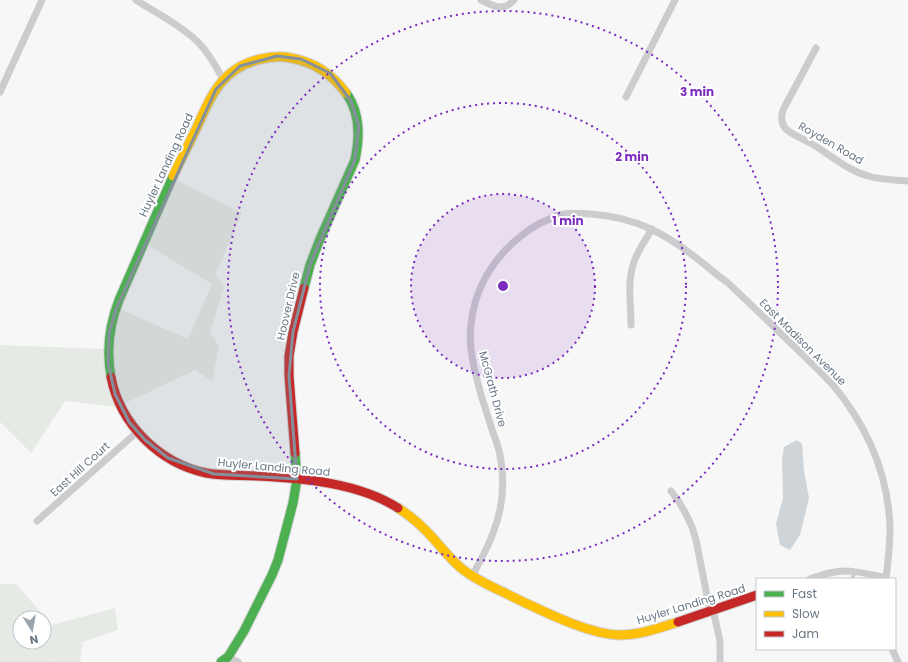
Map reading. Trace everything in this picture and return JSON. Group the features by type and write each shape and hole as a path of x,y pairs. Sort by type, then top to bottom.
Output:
{"street":[{"path":"0,92 42,0"},
{"path":"136,0 184,30 212,59 223,79"},
{"path":"481,0 493,6 500,7 507,6 514,0"},
{"path":"626,97 675,0"},
{"name":"Royden Road","path":"816,48 783,110 781,116 784,127 788,131 814,144 853,171 882,179 908,181"},
{"name":"Hoover Drive","path":"223,79 240,66 261,58 289,56 301,59 320,66 338,81 345,90 356,112 358,126 358,144 354,160 310,265 293,332 289,356 289,376 296,479 291,510 278,560 272,575 244,631 224,659"},
{"name":"Huyler Landing Road","path":"223,79 216,89 188,145 147,234 113,318 109,333 108,363 111,380 122,410 137,432 156,450 168,458 184,466 198,470 214,474 296,479 356,489 371,495 387,502 415,520 448,557 460,568 480,582 546,612 598,632 625,635 650,631 756,595"},
{"name":"McGrath Drive","path":"472,576 498,521 503,488 500,454 481,395 472,357 470,341 470,326 473,310 483,281 500,255 517,239 536,226 565,214 599,215 617,218 652,229"},
{"path":"631,325 629,295 632,269 636,256 652,229"},
{"name":"East Madison Avenue","path":"652,229 683,248 729,284 822,373 845,400 856,416 874,451 885,488 890,527 886,578"},
{"name":"East Hill Court","path":"37,521 137,432"},
{"path":"671,491 686,514 696,540 720,641 720,662"},
{"path":"813,578 832,572 846,571 860,572 882,578"},
{"path":"892,650 898,662"},
{"path":"224,659 238,662"}],"lane":[{"path":"852,578 854,572"}],"highlighted area":[{"path":"277,56 301,59 330,73 351,101 359,126 355,160 310,265 293,332 289,376 297,479 214,474 168,458 145,440 129,422 115,394 108,363 109,333 116,309 216,89 240,66"}],"shaded area":[{"path":"174,179 242,213 215,275 224,286 210,333 219,346 212,381 195,370 117,407 65,401 31,453 0,422 0,345 104,349 117,308 188,339 212,284 146,244"},
{"path":"797,440 802,444 804,471 809,498 800,535 790,550 780,545 776,524 783,498 782,459 784,447"},
{"path":"0,584 16,584 39,610 12,610 12,650 52,650 52,625 115,608 118,630 83,642 80,662 0,662"}],"traffic: fast":[{"path":"304,288 310,265 320,239 355,160 358,142 358,125 354,108 346,93"},
{"path":"111,377 109,367 109,338 113,319 119,300 173,176"},
{"path":"221,662 228,657 244,631 278,560 293,503 297,479 295,453"}],"traffic: slow":[{"path":"173,176 213,94 220,84 237,68 261,59 287,57 307,62 322,70 335,80 346,93"},
{"path":"398,508 420,525 453,561 468,573 488,585 567,622 594,631 619,635 627,635 657,629 678,622"}],"traffic: jam":[{"path":"295,453 289,376 289,356 293,332 304,288"},
{"path":"111,377 123,410 144,439 158,451 189,468 212,474 293,478 330,483 366,493 398,508"},
{"path":"678,622 756,595"}]}
